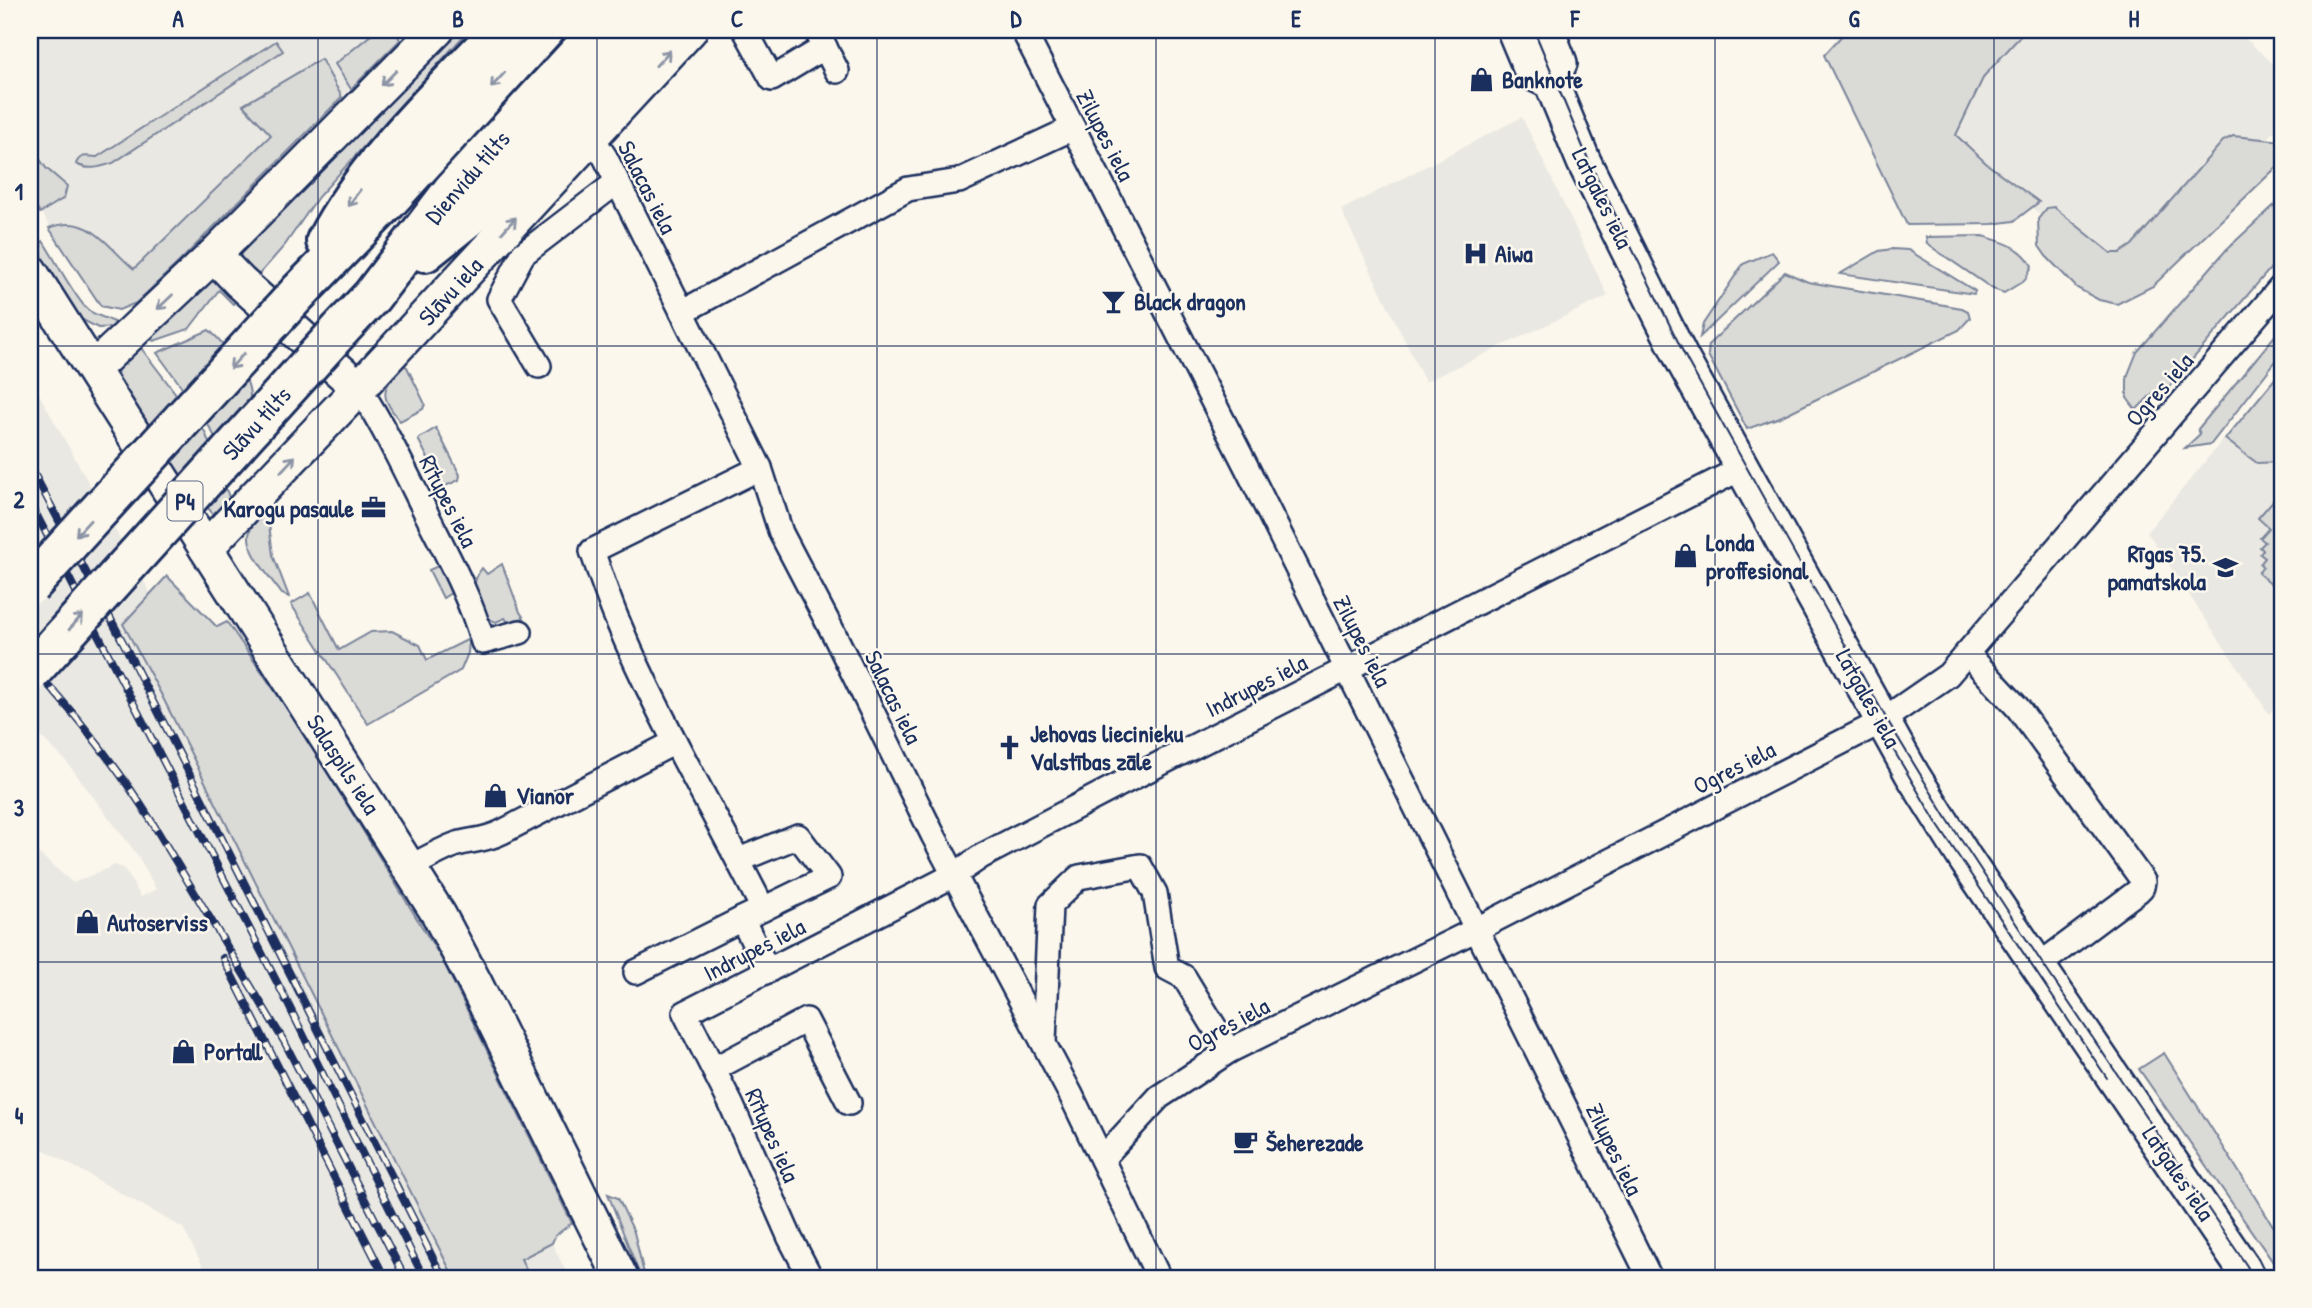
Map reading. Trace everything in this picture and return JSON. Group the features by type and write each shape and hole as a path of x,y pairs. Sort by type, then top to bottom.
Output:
{"highway":[{"path":"299,292 336,221 395,143 501,30"},
{"name":"Dienvidu tilts","path":"299,292 388,201 544,30"},
{"name":"Dienvidu tilts","path":"340,330 372,296 453,190 600,30"},
{"path":"372,296 481,207 645,30"},
{"name":"P4","path":"30,586 299,292"},
{"name":"Slāvu tilts","path":"30,673 340,330"}],"street":[{"path":"93,369 214,255 437,30"},
{"name":"Slāvu iela","path":"206,548 359,388 690,30"},
{"path":"745,30 772,79 820,39 837,71"},
{"name":"Zilupes iela","path":"1023,30 1346,668 1650,1278"},
{"name":"Latgales iela","path":"1514,30 1532,73 1551,82 1590,174 1682,359 1881,721 1966,860 2236,1256 2248,1278"},
{"name":"Latgales iela","path":"1547,30 1560,63 1551,82"},
{"path":"682,312 908,189 959,181 1073,128"},
{"name":"Salacas iela","path":"591,136 605,157 760,468 781,533 954,875 1044,1044 1159,1278"},
{"path":"539,366 499,299 523,254 617,182"},
{"path":"214,255 240,282 359,388"},
{"name":"Salaspils iela","path":"30,271 410,867 476,985 621,1278"},
{"name":"Ogres iela","path":"1102,1159 1158,1097 1229,1051 1477,929 1881,721 1948,675 2282,286"},
{"name":"Rītupes iela","path":"359,388 379,418 452,566 483,642 520,632"},
{"path":"760,468 592,551 616,616 675,742 763,909"},
{"name":"Indrupes iela","path":"685,1013 954,875 982,856 1346,668 1742,468"},
{"path":"1966,653 2018,708 2143,881 2138,891 2038,966"},
{"path":"410,867 453,846 485,841 675,742"},
{"path":"636,972 829,877 798,836 739,860"},
{"path":"1044,1044 1050,905 1079,877 1140,866 1155,893 1167,968 1184,977 1229,1051"},
{"path":"742,919 768,971"},
{"name":"Rītupes iela","path":"685,1013 714,1069 789,1238 811,1278"},
{"path":"714,1069 806,1020 849,1103"}],"shaded area":[{"path":"30,30 409,30 139,300 126,307 95,297 30,195"},
{"path":"377,30 395,30 400,40 351,89 335,64"},
{"path":"452,30 469,30 318,197 285,245 255,279 243,268 240,252"},
{"path":"1847,30 2026,30 1984,76 1956,135 1987,164 2039,202 2014,221 1992,224 1907,225 1824,55"},
{"path":"1857,30 2236,30 2282,72 2282,123 2168,249 2100,268 2003,182 1906,217"},
{"path":"276,41 283,51 113,163 90,168 76,164 82,157 97,157"},
{"path":"321,59 342,97 136,303 119,310 101,306 49,228 63,224 87,228 134,269 271,135 243,105"},
{"name":"Aiwa","path":"1522,117 1608,296 1425,382 1341,210"},
{"path":"2233,136 2282,141 2282,162 2153,286 2117,304 2099,300 2077,288 2039,246 2038,219 2047,208 2054,207 2111,253 2120,253 2132,245 2223,141"},
{"path":"30,145 46,168 67,186 64,198 40,213 30,198"},
{"path":"2282,198 2282,255 2162,395 2153,393 2136,410 2127,398 2127,377 2137,352 2227,249"},
{"path":"1983,236 2011,246 2028,259 2032,266 2025,280 2004,293 1993,289 1927,244 1926,237"},
{"path":"43,241 86,308 120,327 98,328 79,318 43,264"},
{"path":"1908,250 1975,291 1974,294 1840,274 1879,251"},
{"path":"1772,252 1779,261 1700,337 1703,324 1743,264"},
{"path":"1785,272 1808,282 1962,308 1968,311 1970,318 1959,330 1780,417 1747,429 1708,355 1709,344"},
{"path":"213,273 240,297 233,304 219,290 189,329 154,341 146,337"},
{"path":"2282,327 2282,353 2211,444 2185,448 2200,434 2198,429"},
{"path":"209,330 238,364 250,396 244,415 221,447 203,416 157,353"},
{"path":"138,344 205,432 233,508 218,520 173,466 117,377 118,367"},
{"path":"403,365 407,367 425,404 423,409 400,421 388,404 385,392"},
{"name":"Rīgas 75. pamatskola","path":"2282,368 2282,699 2269,714 2147,532"},
{"path":"2282,370 2282,462 2257,463 2225,439"},
{"path":"30,378 226,728 531,1254 552,1243 569,1278 209,1278 183,1228 30,1142 30,846 73,883 115,865 124,868 141,897 156,889 138,856 66,761 30,726"},
{"path":"436,428 460,475 459,480 443,487 418,439"},
{"path":"2282,490 2282,594 2258,573 2265,558 2260,554 2263,550 2260,547 2265,542 2260,538 2269,528 2258,518"},
{"path":"267,509 273,555 289,597 282,594 260,564 249,538 251,528"},
{"path":"502,564 524,618 514,620 516,628 513,629 505,618 496,622 486,618 475,593 475,581 482,568 487,574"},
{"path":"440,565 454,591 443,598 429,570"},
{"path":"167,576 217,627 227,622 297,723 443,961 572,1223 555,1236 552,1243 521,1259 530,1278 454,1278 161,694 123,624"},
{"path":"310,593 339,650 371,632 392,631 420,645 427,660 469,639 468,653 461,670 368,724 291,604"},
{"path":"2164,1053 2282,1240 2282,1256 2273,1262 2139,1069"},
{"path":"608,1194 618,1198 634,1232 645,1278 641,1278"}],"tram line":[{"path":"1534,30 1588,159 1688,362 1886,718 1948,820 2253,1278"},
{"path":"1877,722 1939,827 2107,1078"}],"railway":[{"path":"30,466 124,644 443,1278"},
{"path":"30,502 282,992 424,1278"},
{"path":"30,665 95,740 152,822 285,1043 405,1278"},
{"path":"223,958 385,1278"}],"place":[{"name":"Banknote","path":"1482,79"},
{"name":"Aiwa","path":"1475,253"},
{"name":"Black dragon","path":"1114,301"},
{"name":"Karogu pasaule","path":"374,508"},
{"name":"Londa proffesional","path":"1686,556"},
{"name":"Rīgas 75. pamatskola","path":"2226,567"},
{"name":"Jehovas liecinieku Valstības zāle","path":"1010,747"},
{"name":"Vianor","path":"496,795"},
{"name":"Autoserviss","path":"87,922"},
{"name":"Portall","path":"184,1051"},
{"name":"Šeherezade","path":"1246,1142"}]}
